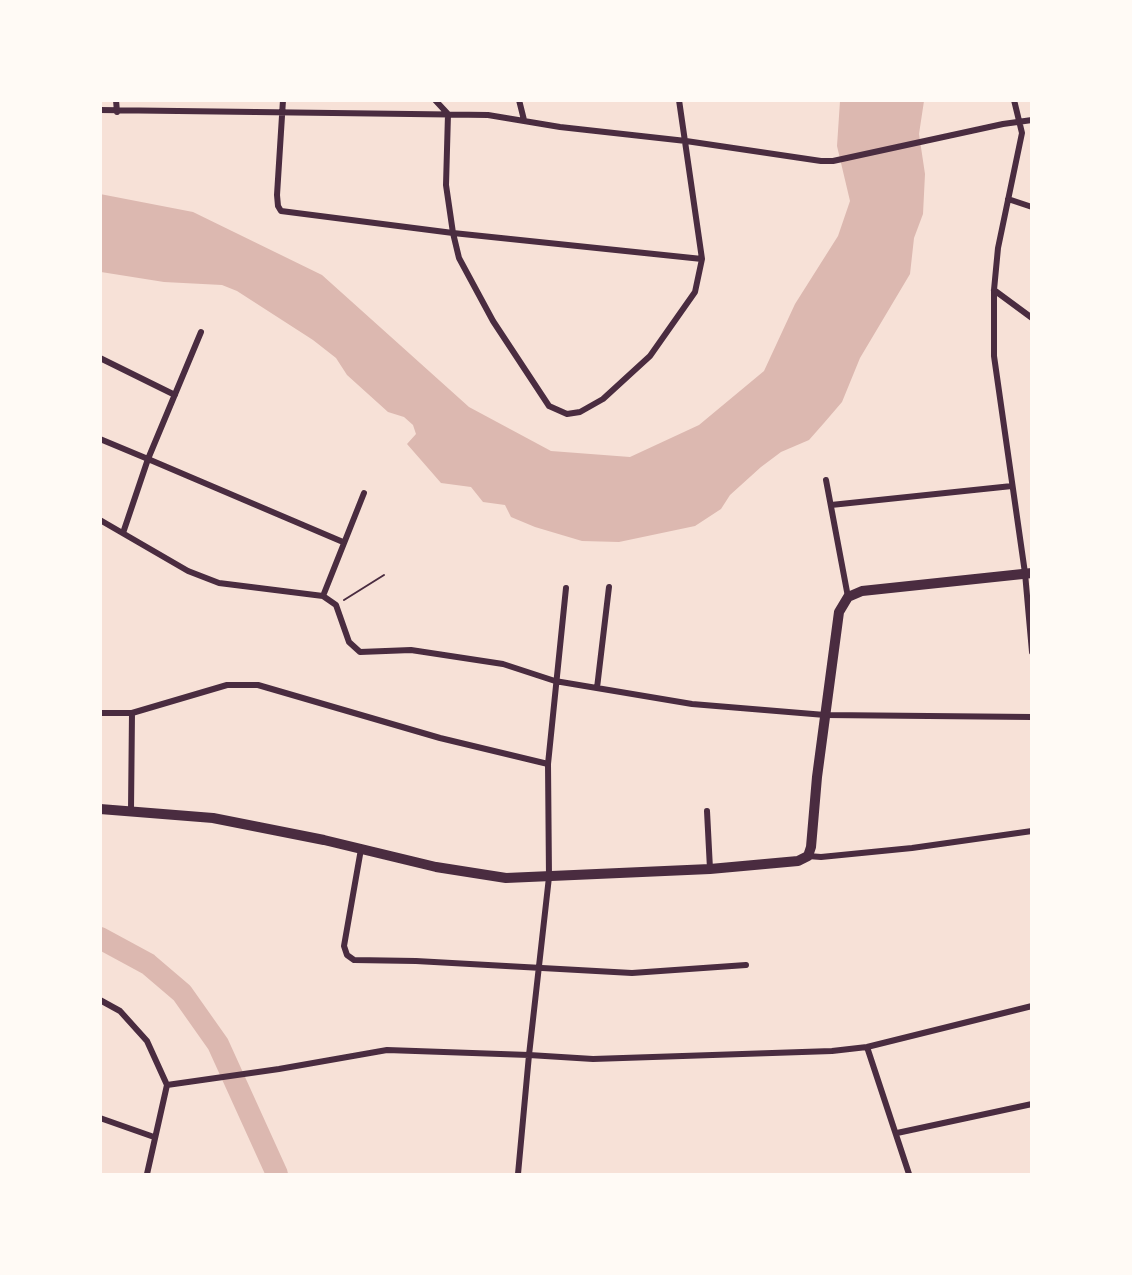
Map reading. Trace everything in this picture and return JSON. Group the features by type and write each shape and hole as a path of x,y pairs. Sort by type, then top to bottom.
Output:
{"street":[{"path":"116,100 117,112"},
{"path":"283,100 277,195 281,211 453,233 702,259"},
{"path":"435,100 448,114 446,185 459,258 494,321 549,406 567,414 580,412 603,399 650,356 695,292 702,259 679,100"},
{"path":"519,100 524,120"},
{"path":"1014,100 1020,120 1020,148 998,248 994,290 994,356 1012,486 1028,573 1032,652"},
{"path":"100,110 282,114 448,114 524,120 560,127 833,161 1020,120 1032,120"},
{"path":"1008,199 1032,207"},
{"path":"994,290 1032,318"},
{"path":"123,532 148,459 201,332"},
{"path":"100,358 175,395"},
{"path":"100,439 343,542"},
{"path":"826,480 848,597"},
{"path":"831,506 1012,486"},
{"path":"323,596 364,493"},
{"path":"100,520 188,571 219,583 323,596 336,605 350,642 360,652 411,650 503,664 555,681 692,704 825,715 1032,717"},
{"path":"808,856 811,847 839,612 848,597 861,591 1028,573"},
{"path":"597,688 609,587"},
{"path":"518,1174 549,877 548,764 566,588"},
{"path":"100,713 132,713 227,685 258,685 440,738 548,764"},
{"path":"131,809 132,713"},
{"path":"100,809 131,809 213,818 436,867 506,878 710,870 798,861 808,856 821,857 912,848 1032,831"},
{"path":"707,811 710,870"},
{"path":"361,849 344,946 347,955 354,960 416,961 539,970 632,973 746,964"},
{"path":"100,1000 120,1011 147,1041 167,1085 147,1174"},
{"path":"167,1085 279,1070 387,1050 593,1059 758,1055 867,1047 1032,1006"},
{"path":"867,1047 909,1174"},
{"path":"897,1133 1032,1104"},
{"path":"100,1118 154,1137"}],"path":[{"path":"336,605 384,575"}],"shaded area":[{"path":"840,101 924,101 919,134 925,174 923,214 914,238 910,274 860,358 842,402 809,440 781,452 761,467 730,495 721,509 695,526 619,542 582,541 511,517 505,505 483,502 471,487 441,483 407,444 416,434 413,425 404,417 388,412 347,375 336,358 313,340 237,291 222,285 164,282 101,272 100,194 193,212 322,275 469,407 551,451 630,457 699,425 764,371 795,304 838,236 850,201 837,146"}],"waterway":[{"path":"100,938 148,964 182,993 218,1044 277,1174"}]}
